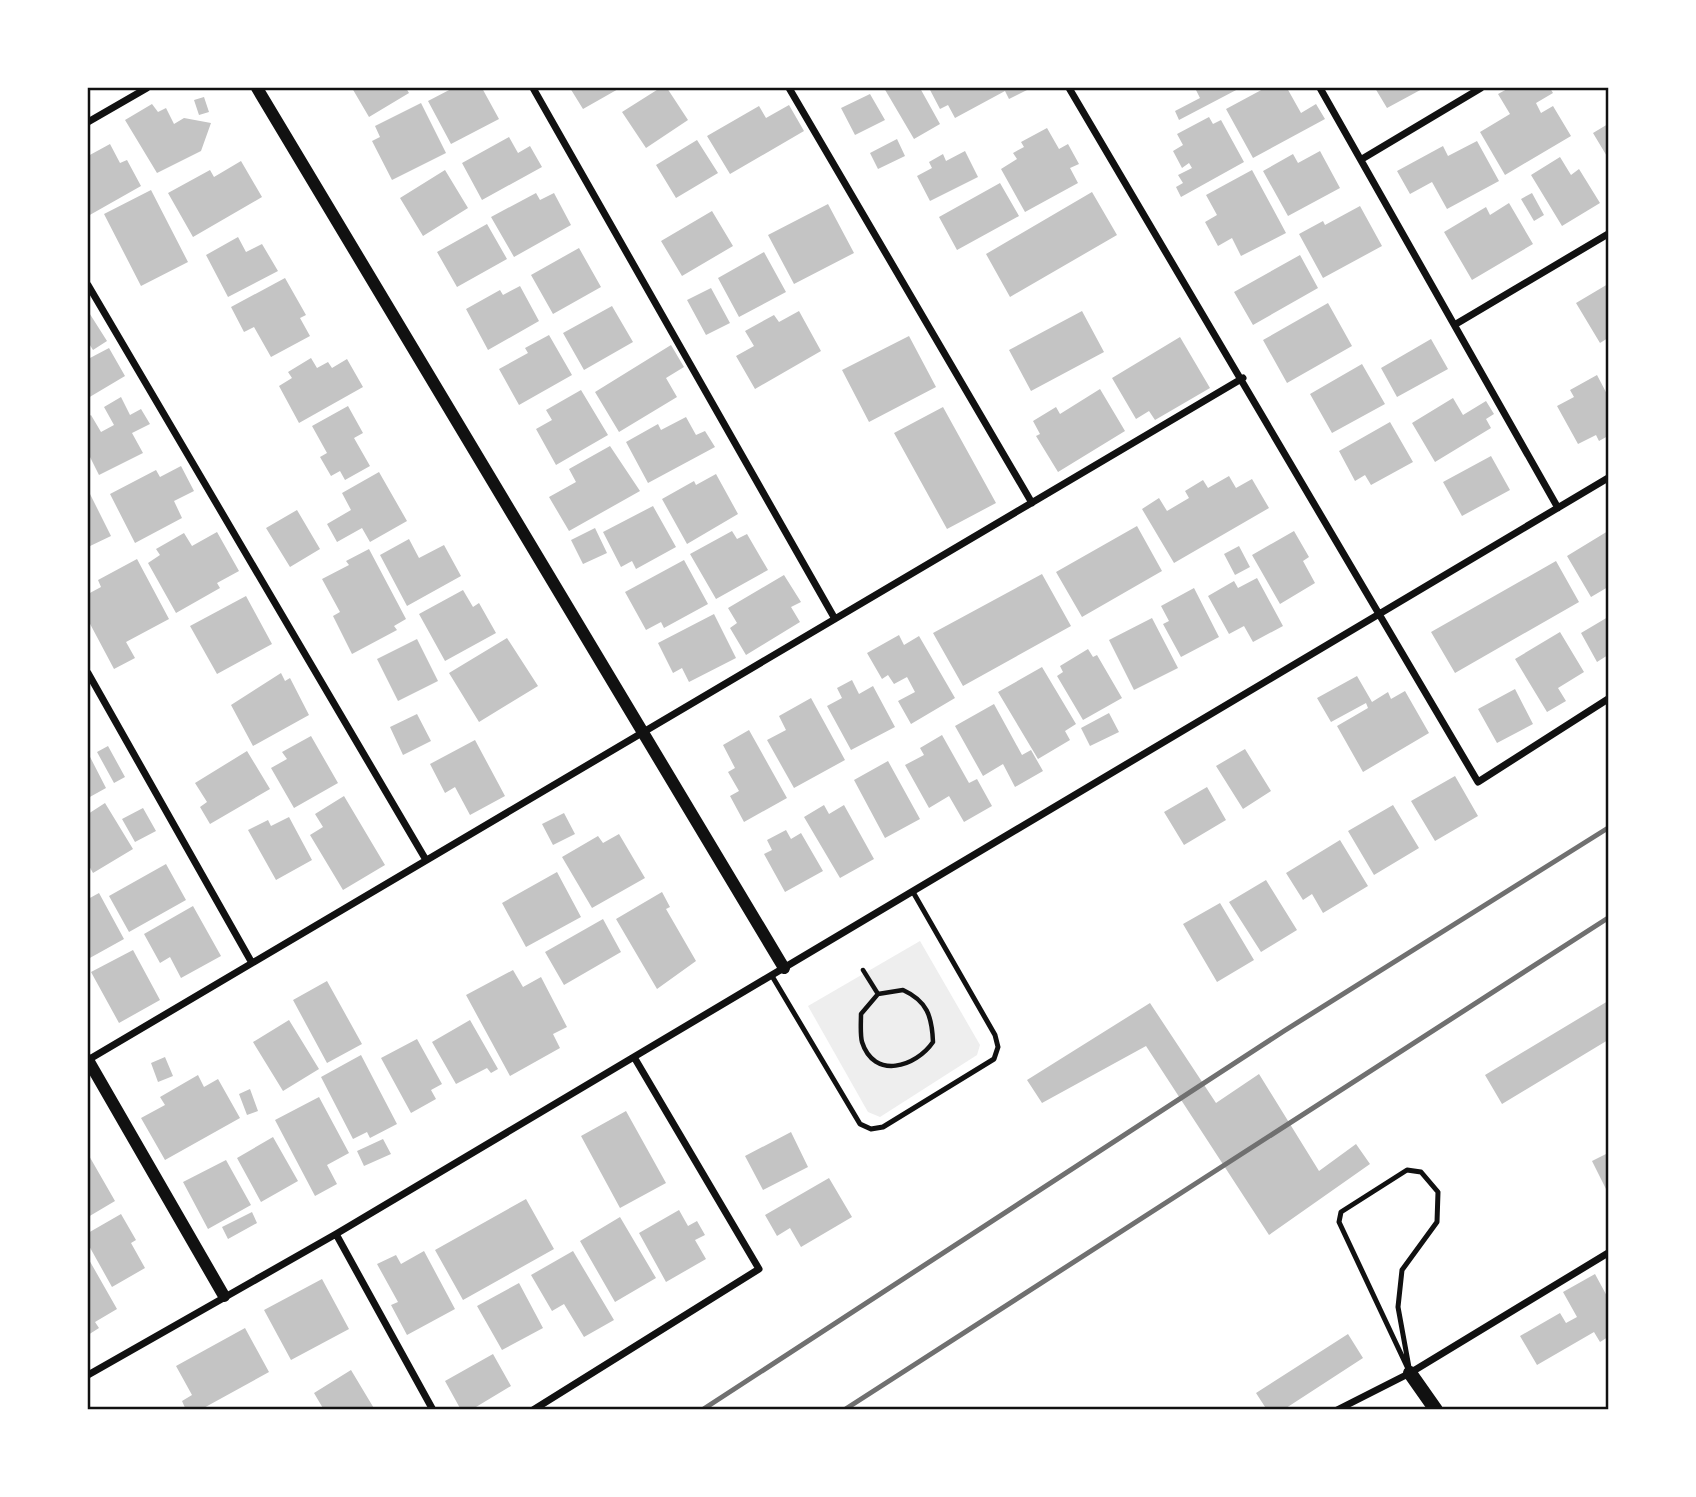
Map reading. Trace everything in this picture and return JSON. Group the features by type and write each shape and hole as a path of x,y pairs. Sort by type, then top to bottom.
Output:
{"main road":[{"path":"1410,1373 1436,1409"}],"street":[{"path":"88,122 147,88"},
{"path":"257,88 784,968"},
{"path":"533,88 835,619"},
{"path":"789,88 1032,503"},
{"path":"1069,88 1243,378 1478,782 1608,699"},
{"path":"1320,88 1558,508"},
{"path":"1362,159 1481,88"},
{"path":"1456,324 1608,234"},
{"path":"88,285 426,860"},
{"path":"224,1296 88,1060 1243,378"},
{"path":"88,1375 336,1234 1608,478"},
{"path":"88,673 252,963"},
{"path":"533,1409 760,1269 634,1057"},
{"path":"336,1234 433,1409"},
{"path":"1337,1409 1410,1373 1608,1253"}],"lane":[{"path":"772,976 860,1124 871,1129 883,1127 995,1059 998,1047 995,1035 913,892"},
{"path":"1407,1170 1421,1172 1438,1192 1437,1222 1402,1270 1398,1307 1410,1373 1339,1222 1341,1212 1407,1170"}],"path":[{"path":"863,970 878,994"},
{"path":"903,990 924,1003 930,1016 933,1042 913,1063 899,1066 885,1064 871,1057 862,1042 861,1014 878,994 903,990"}],"shaded area":[{"path":"920,941 980,1045 977,1055 880,1117 868,1112 808,1006"}],"building":[{"path":"352,88 406,88 409,93 369,117"},
{"path":"453,88 482,88 499,119 451,144 428,101"},
{"path":"570,88 620,88 583,109"},
{"path":"660,88 667,88 688,120 646,148 622,112"},
{"path":"884,88 920,88 940,124 914,139"},
{"path":"929,88 1031,88 1009,99 1005,91 955,118 948,105 940,109"},
{"path":"1195,88 1240,88 1179,120 1175,111 1200,98"},
{"path":"1265,88 1287,88 1301,113 1316,104 1325,119 1253,158 1226,109"},
{"path":"1375,88 1424,88 1387,108"},
{"path":"1509,88 1550,88 1553,93 1536,103 1541,113 1553,106 1571,136 1505,175 1480,132 1510,114 1498,94"},
{"path":"870,94 885,120 855,135 841,108"},
{"path":"204,97 209,112 199,115 194,100"},
{"path":"421,103 446,153 392,180 372,141 380,137 375,126"},
{"path":"152,104 158,112 166,108 174,124 184,118 211,123 201,151 157,173 125,120"},
{"path":"789,105 804,131 730,174 707,136 759,106 766,118"},
{"path":"1209,117 1213,124 1221,120 1244,162 1181,197 1176,187 1183,183 1178,175 1192,168 1189,163 1182,168 1173,151 1183,145 1177,134"},
{"path":"1608,124 1608,158 1593,133"},
{"path":"1047,128 1059,149 1068,144 1079,164 1070,168 1078,183 1025,212 1001,169 1017,159 1013,153 1024,147 1021,142"},
{"path":"509,137 518,153 530,146 542,167 482,200 462,163"},
{"path":"897,139 905,156 878,169 870,153"},
{"path":"697,140 718,173 676,198 656,165"},
{"path":"1477,141 1499,181 1447,209 1432,182 1410,194 1397,171 1443,146 1448,156"},
{"path":"110,144 120,163 127,160 141,186 88,216 88,156"},
{"path":"965,151 978,177 930,201 917,176 932,168 929,162 943,154 946,161"},
{"path":"1320,151 1340,188 1288,216 1263,171 1293,154 1298,163"},
{"path":"1560,157 1571,175 1579,169 1600,203 1562,226 1531,175"},
{"path":"241,161 262,197 193,237 168,193 210,170 214,177"},
{"path":"445,170 468,208 423,236 400,198"},
{"path":"1252,170 1286,233 1241,256 1232,238 1218,246 1205,222 1217,215 1206,195"},
{"path":"1000,183 1019,216 957,250 939,217"},
{"path":"151,190 188,262 141,286 104,214"},
{"path":"1092,192 1117,235 1010,297 986,254"},
{"path":"536,193 540,200 554,193 571,225 514,257 491,217"},
{"path":"1532,193 1544,215 1534,221 1521,199"},
{"path":"1509,203 1533,244 1472,280 1444,232 1486,207 1490,215"},
{"path":"828,204 854,253 794,284 768,235"},
{"path":"1360,206 1382,246 1323,278 1299,234 1323,221 1325,225"},
{"path":"712,211 733,246 682,276 661,241"},
{"path":"487,224 507,259 457,287 437,252"},
{"path":"238,237 246,252 262,244 278,271 228,297 206,255"},
{"path":"579,248 601,287 553,314 531,275"},
{"path":"764,252 786,292 739,317 718,278"},
{"path":"1300,255 1318,288 1253,325 1234,292"},
{"path":"285,278 306,315 300,318 310,336 271,357 254,327 244,332 231,307"},
{"path":"1608,284 1608,338 1600,343 1576,303"},
{"path":"520,286 539,321 488,350 466,309 500,290 503,295"},
{"path":"711,288 730,323 706,335 687,300"},
{"path":"1328,303 1352,346 1287,383 1263,340"},
{"path":"612,306 633,342 584,370 563,333"},
{"path":"88,311 107,341 93,350 88,342"},
{"path":"799,311 821,351 755,389 736,356 754,346 745,331 774,315 779,322"},
{"path":"1082,311 1104,352 1031,391 1009,350"},
{"path":"549,335 572,375 519,405 499,369 528,353 525,348"},
{"path":"909,336 936,387 869,422 842,370"},
{"path":"1180,337 1210,388 1155,420 1149,411 1136,419 1112,378"},
{"path":"1431,339 1448,369 1397,397 1381,368"},
{"path":"671,345 684,367 666,378 677,397 619,432 595,392"},
{"path":"109,348 125,376 88,398 88,353 90,358"},
{"path":"311,358 317,368 328,362 332,368 347,359 363,387 299,423 279,386 292,378 288,372"},
{"path":"1362,364 1385,404 1332,433 1310,394"},
{"path":"1597,375 1608,396 1608,436 1599,441 1596,435 1578,444 1557,406 1574,397 1570,390"},
{"path":"1100,389 1125,431 1058,472 1036,436 1040,434 1033,421 1056,407 1060,414"},
{"path":"581,390 608,435 556,465 536,429 552,420 546,410"},
{"path":"121,397 130,415 141,409 150,424 132,433 143,453 99,475 88,453 88,417 91,415 101,432 114,425 104,407"},
{"path":"1453,398 1463,415 1486,401 1494,414 1486,419 1491,428 1435,462 1412,423"},
{"path":"348,406 363,433 354,438 370,466 345,480 340,471 331,476 320,457 327,453 312,426"},
{"path":"943,407 996,503 947,529 894,433"},
{"path":"686,417 696,435 705,431 715,447 648,483 626,442 658,424 661,430"},
{"path":"1390,422 1413,462 1371,485 1365,475 1355,481 1339,451"},
{"path":"610,446 640,491 569,531 549,497 576,482 569,469"},
{"path":"1491,456 1510,490 1462,516 1443,482"},
{"path":"181,466 194,491 174,501 182,518 135,543 110,494 156,470 160,477"},
{"path":"379,472 407,521 370,542 362,528 337,542 327,524 351,510 342,493"},
{"path":"716,474 738,514 687,544 662,499 694,481 696,485"},
{"path":"1229,476 1236,488 1252,479 1269,508 1174,563 1142,509 1159,498 1167,511 1189,498 1185,491 1203,480 1208,488"},
{"path":"88,490 111,536 88,547"},
{"path":"653,506 676,547 636,569 632,561 621,567 603,532"},
{"path":"297,510 320,549 290,567 266,528"},
{"path":"1137,526 1162,571 1082,617 1056,572"},
{"path":"595,528 607,553 583,564 571,540"},
{"path":"732,531 737,539 747,534 768,570 716,599 690,554"},
{"path":"1294,531 1309,557 1303,561 1315,583 1280,604 1252,555"},
{"path":"1608,531 1608,587 1591,597 1567,556"},
{"path":"217,532 239,571 217,583 220,588 176,613 148,563 160,555 156,549 184,533 192,546"},
{"path":"409,539 419,558 444,545 461,576 407,606 380,555"},
{"path":"1239,546 1250,567 1235,575 1224,554"},
{"path":"369,549 406,619 394,626 397,630 352,654 333,616 340,612 322,579 349,565 346,561"},
{"path":"137,559 169,619 126,642 135,658 114,669 88,620 88,594 101,587 98,580"},
{"path":"684,560 708,604 664,628 661,622 646,630 625,592"},
{"path":"1556,561 1579,602 1455,673 1431,632"},
{"path":"1042,574 1071,626 963,686 933,633"},
{"path":"784,575 801,602 791,607 800,622 746,655 730,628 737,623 728,608"},
{"path":"1257,578 1283,626 1253,642 1244,626 1229,634 1208,596 1234,581 1238,588"},
{"path":"1194,588 1219,637 1181,657 1163,624 1169,621 1161,606"},
{"path":"463,590 473,607 479,603 496,633 445,661 419,614"},
{"path":"246,596 272,644 217,674 190,626"},
{"path":"714,614 736,658 689,682 682,668 673,673 658,643"},
{"path":"1608,617 1608,655 1597,662 1581,633"},
{"path":"1152,618 1178,668 1134,690 1109,640"},
{"path":"1560,632 1584,672 1558,688 1566,701 1547,712 1515,659"},
{"path":"899,635 904,645 919,636 955,698 911,724 898,701 915,692 907,677 894,684 888,675 882,679 867,653"},
{"path":"507,638 538,686 479,722 449,673"},
{"path":"417,639 438,681 398,701 377,659"},
{"path":"1088,649 1093,657 1097,655 1122,698 1083,720 1057,676 1063,672 1060,666"},
{"path":"1042,667 1076,724 1065,731 1070,740 1038,759 998,692"},
{"path":"281,673 285,681 290,678 309,715 253,746 231,705"},
{"path":"1357,676 1372,702 1388,692 1391,699 1405,691 1429,733 1363,772 1337,726 1368,708 1366,703 1331,722 1317,698"},
{"path":"852,680 859,694 873,686 895,727 851,750 827,706 842,698 837,688"},
{"path":"1515,689 1533,724 1497,743 1478,709"},
{"path":"811,698 845,760 794,788 767,740 786,730 779,716"},
{"path":"994,704 1022,755 1031,750 1043,771 1015,787 1003,764 983,776 955,726"},
{"path":"1109,713 1119,732 1090,746 1081,728"},
{"path":"417,714 431,741 403,755 390,727"},
{"path":"749,730 787,798 744,822 730,796 739,791 728,772 735,768 723,745"},
{"path":"942,735 969,783 977,779 992,806 964,822 949,796 929,808 905,765 924,755 920,748"},
{"path":"311,736 338,783 294,808 271,768 287,759 282,752"},
{"path":"475,740 505,796 470,815 455,787 445,793 430,764"},
{"path":"108,746 125,777 114,783 97,752"},
{"path":"1245,749 1271,791 1243,809 1216,766"},
{"path":"247,751 270,789 210,824 200,807 207,802 195,783"},
{"path":"88,753 106,788 88,798"},
{"path":"888,761 920,819 885,838 854,780"},
{"path":"1455,776 1478,816 1435,841 1411,801"},
{"path":"1207,787 1226,820 1184,845 1164,812"},
{"path":"344,796 385,865 343,890 310,835 323,827 315,814"},
{"path":"105,803 133,849 93,873 88,864 88,814"},
{"path":"824,805 829,814 844,805 874,859 840,878 804,817"},
{"path":"1393,805 1419,848 1374,875 1348,831"},
{"path":"143,808 156,831 135,842 122,819"},
{"path":"564,813 575,834 553,845 542,824"},
{"path":"289,817 312,860 276,880 248,830 268,820 271,826"},
{"path":"786,830 791,839 801,833 823,871 785,892 764,854 772,850 767,840"},
{"path":"619,834 645,878 592,908 562,857 598,836 603,843"},
{"path":"1340,840 1368,886 1323,913 1312,894 1303,900 1286,873"},
{"path":"166,864 186,900 129,932 109,896"},
{"path":"557,872 581,917 526,947 502,903"},
{"path":"1266,880 1297,930 1261,952 1229,902"},
{"path":"662,892 670,907 666,909 696,961 657,989 616,919"},
{"path":"99,893 124,939 88,959 88,899"},
{"path":"1220,903 1254,960 1217,982 1183,924"},
{"path":"193,906 221,956 181,978 170,957 160,963 144,934"},
{"path":"603,919 621,952 564,985 545,952"},
{"path":"133,950 160,1000 119,1023 91,972"},
{"path":"513,970 523,987 541,977 567,1027 553,1034 560,1048 510,1076 466,995"},
{"path":"327,981 362,1044 327,1063 293,1000"},
{"path":"1608,1001 1608,1040 1502,1104 1485,1075"},
{"path":"1150,1003 1216,1103 1259,1074 1319,1171 1356,1144 1370,1164 1269,1235 1146,1046 1042,1103 1027,1080"},
{"path":"289,1020 319,1069 283,1091 253,1042"},
{"path":"470,1020 498,1069 491,1073 487,1068 456,1084 432,1042"},
{"path":"417,1039 442,1084 431,1090 436,1099 411,1113 381,1058"},
{"path":"361,1055 397,1124 370,1138 367,1132 353,1139 321,1077"},
{"path":"165,1057 173,1076 158,1082 151,1063"},
{"path":"198,1075 204,1087 218,1079 240,1118 165,1160 141,1118 165,1105 160,1097"},
{"path":"250,1089 258,1111 247,1115 239,1094"},
{"path":"319,1097 349,1153 327,1165 337,1184 315,1196 275,1120"},
{"path":"626,1111 666,1183 620,1208 581,1136"},
{"path":"791,1132 808,1167 763,1190 745,1156"},
{"path":"273,1137 298,1181 261,1202 237,1158"},
{"path":"383,1139 391,1154 364,1166 357,1151"},
{"path":"1608,1153 1608,1193 1592,1161"},
{"path":"88,1154 115,1201 88,1217"},
{"path":"226,1160 251,1205 208,1229 183,1182"},
{"path":"829,1178 852,1217 801,1247 790,1228 777,1236 765,1215"},
{"path":"526,1199 554,1249 463,1300 435,1250"},
{"path":"679,1210 688,1226 697,1221 705,1235 695,1240 706,1259 666,1282 639,1233"},
{"path":"252,1212 257,1223 228,1239 222,1227"},
{"path":"121,1214 136,1240 131,1243 145,1268 112,1287 88,1244 88,1233"},
{"path":"620,1217 656,1278 615,1302 580,1241"},
{"path":"424,1251 455,1309 407,1335 391,1305 398,1302 377,1264 396,1255 401,1264"},
{"path":"573,1251 614,1320 584,1337 564,1304 552,1311 531,1275"},
{"path":"88,1258 117,1309 95,1322 99,1328 88,1335"},
{"path":"1595,1274 1608,1298 1608,1337 1600,1342 1594,1332 1537,1365 1520,1336 1560,1313 1566,1323 1577,1317 1563,1292"},
{"path":"322,1279 349,1329 291,1360 264,1310"},
{"path":"519,1283 543,1328 502,1350 477,1306"},
{"path":"245,1328 269,1372 200,1410 186,1410 182,1401 192,1395 176,1366"},
{"path":"1348,1334 1363,1358 1283,1410 1267,1410 1256,1393"},
{"path":"493,1354 511,1386 471,1410 461,1410 445,1381"},
{"path":"351,1370 375,1410 324,1410 314,1393"}],"railway":[{"path":"702,1410 1284,1031 1608,828"},
{"path":"844,1410 1608,918"}]}
